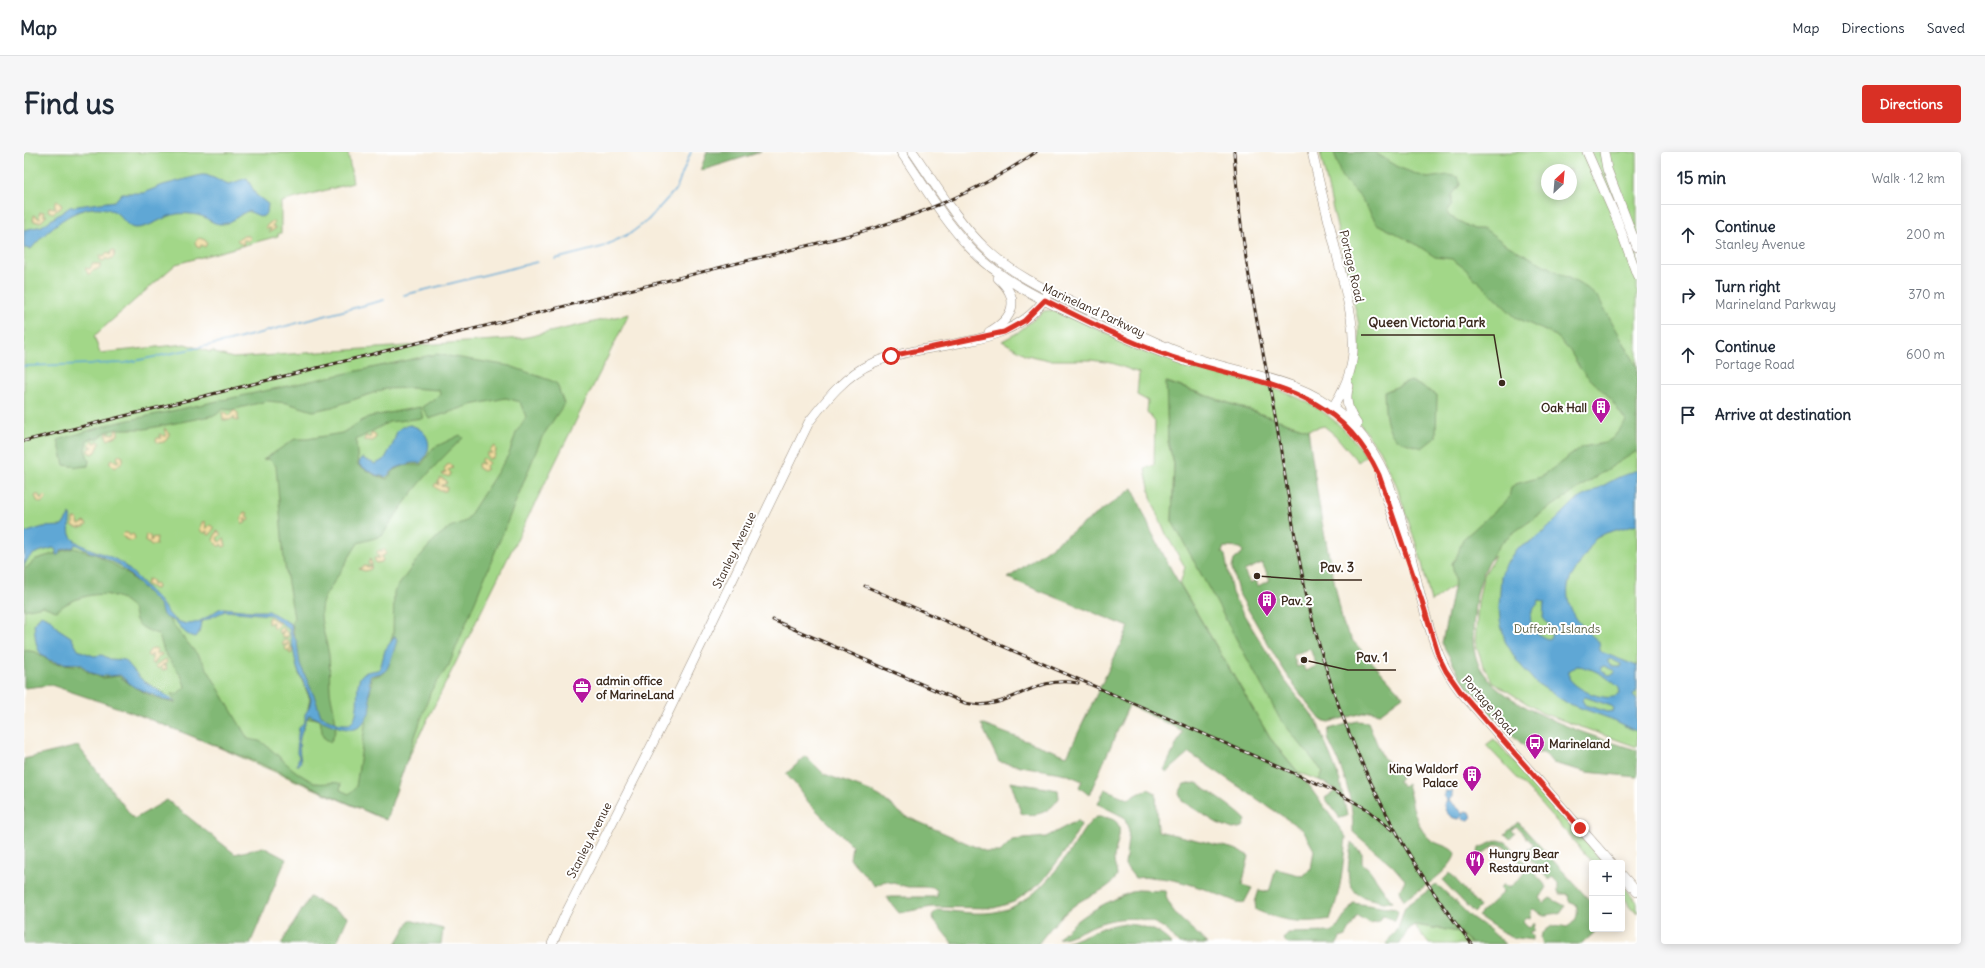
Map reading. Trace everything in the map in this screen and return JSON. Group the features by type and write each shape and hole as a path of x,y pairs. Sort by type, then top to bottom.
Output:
{"main road":[{"name":"Marineland Parkway","path":"901,152 945,218 970,248 990,266 1013,283 1045,300 1138,344 1200,366 1288,390 1331,410"},
{"name":"Marineland Parkway","path":"913,152 961,222 985,248 1021,276 1166,347 1208,362 1286,383 1304,390 1331,410"},
{"path":"919,152 926,171"},
{"name":"Portage Road","path":"1312,152 1345,288 1351,320 1353,352 1347,379 1331,410"},
{"path":"1587,152 1617,220 1637,275"},
{"path":"1604,152 1607,169 1637,246"},
{"path":"945,218 960,242 977,260 1008,287 1011,296 1011,309 1002,325 980,338"},
{"path":"1345,288 1353,308 1358,342 1357,361 1346,397 1347,405 1351,416 1370,439 1387,467 1397,494 1402,521"},
{"name":"Stanley Avenue","path":"552,944 565,915 670,708 809,422 829,396 856,373 871,363 891,356 1004,332 1024,321 1045,300 1050,291"},
{"name":"Portage Road","path":"1331,410 1358,431 1377,457 1388,481 1402,521 1422,601"},
{"name":"Portage Road","path":"1331,410 1353,434 1376,468 1422,601 1439,657 1449,677 1608,860"},
{"path":"1625,878 1637,892"}],"green space":[{"path":"24,152 348,153 353,183 281,202 281,233 278,234 278,236 176,264 94,336 100,353 185,344 210,352 214,351 215,353 233,358 523,338 629,314 379,817 24,663"},
{"path":"707,152 761,152 700,171"},
{"name":"Dufferin Islands","path":"1320,152 1637,152 1637,747 1542,713 1493,682 1483,666 1475,642 1478,602 1483,577 1495,556 1431,602 1421,559 1396,484 1379,450 1354,416 1349,392 1359,357 1359,325"},
{"path":"1334,152 1374,152 1400,168 1427,178 1448,175 1458,177 1460,185 1452,195 1452,205 1447,212 1449,216 1474,229 1485,229 1505,244 1587,288 1599,299 1637,366 1637,451 1598,475 1536,517 1511,535 1498,547 1488,563 1478,589 1473,631 1475,653 1479,666 1495,685 1511,698 1531,710 1576,730 1637,750 1637,777 1587,772 1553,763 1543,753 1534,753 1529,751 1468,691 1442,643 1455,579 1452,563 1458,554 1463,539 1509,498 1511,487 1516,484 1541,477 1582,447 1605,443 1613,438 1626,421 1608,396 1581,370 1570,351 1556,336 1515,317 1464,268 1452,259 1435,257 1414,243 1377,224 1361,198 1341,176"},
{"path":"1053,310 1182,363 1283,392 1305,401 1326,414 1346,432 1366,456 1358,462 1335,435 1324,426 1308,430 1167,382 1168,442 1174,464 1172,521 1303,746 1323,772 1319,780 1299,773 1270,738 1180,584 1185,567 1166,534 1152,501 1145,469 1154,465 1155,422 1147,412 1148,401 1137,395 1139,373 1112,363 1091,360 1048,360 1027,355 1002,341 1017,333 1044,311"},
{"path":"436,354 510,366 552,381 557,384 564,404 542,437 449,665 431,691 386,820 257,762 131,712 51,685 24,688 24,650 36,652 52,663 81,666 89,673 102,678 119,676 146,693 168,702 175,703 176,700 172,694 177,694 185,687 179,673 164,651 159,635 140,626 136,620 132,608 121,599 112,595 92,595 72,601 56,611 43,606 24,610 24,570 36,559 74,548 97,555 123,570 155,598 176,629 202,660 248,739 263,743 299,774 306,778 317,783 341,784 340,790 349,794 356,787 372,677 382,674 393,634 394,592 416,561 437,537 450,527 466,521 509,454 516,433 526,417 520,402 506,398 471,405 429,419 422,407 440,395 439,390 410,388 385,389 332,407 313,411 287,403 267,401 231,410 223,409 216,415 145,429 116,429 106,432 98,439 92,438 87,440 85,450 89,461 88,466 78,467 64,465 58,440 111,424"},
{"path":"1411,381 1437,395 1436,437 1422,448 1404,443 1395,438 1391,434 1386,416 1384,392"},
{"path":"1166,382 1308,430 1321,517 1343,624 1353,641 1403,696 1380,713 1370,711 1329,722 1321,720 1295,687 1275,656 1238,592 1232,568 1234,560 1243,552 1241,548 1224,547 1222,552 1225,555 1232,593 1241,610 1283,678 1317,722 1340,781 1347,816 1340,818 1325,798 1337,790 1319,780 1323,772 1280,719 1172,521 1174,464 1168,442","holes":["1262,563 1270,580 1258,586 1256,580 1250,583 1244,571","1310,649 1317,666 1305,671 1303,665 1297,667 1293,655"]},
{"path":"420,407 423,418 389,422 356,440 358,465 377,476 387,479 394,470 401,466 421,465 433,448 460,435 463,438 419,484 399,510 382,536 358,543 324,598 321,619 329,655 330,689 336,723 330,742 323,737 320,720 313,718 308,719 310,699 298,671 292,621 294,618 284,560 276,466 269,459 263,460 295,439 307,439 342,433 368,417"},
{"path":"1133,488 1151,531 1172,571 1270,738 1306,782 1346,837 1343,869 1337,899 1330,919 1301,921 1283,919 1256,910 1255,902 1259,890 1269,892 1276,869 1303,876 1311,869 1314,850 1303,830 1189,753 1167,772 1164,770 1183,731 1129,705 1089,795 1079,787 1082,781 1066,774 999,762 981,724 1067,756 1129,627 1008,578"},
{"path":"1357,721 1368,722 1382,756 1401,777 1398,781 1403,787 1407,784 1418,821 1425,834 1431,840 1455,853 1449,866 1442,873 1417,892 1403,900 1400,890 1405,880 1392,865 1353,832 1351,802 1340,765 1328,739 1329,729"},
{"path":"1494,739 1601,860 1590,860 1536,798 1486,745"},
{"path":"78,746 134,819 167,800 235,854 263,847 286,859 250,944 24,944 24,759"},
{"path":"806,756 824,774 870,791 881,797 903,815 987,852 1000,852 1012,840 1046,837 1078,820 1081,825 1069,846 1042,882 1014,902 994,908 932,907 899,913 886,897 937,897 937,890 932,887 908,887 885,881 875,886 850,859 852,846 809,803 786,774"},
{"path":"1011,782 1058,790 1059,798 1052,807 1038,814 1033,815 1021,813"},
{"path":"1197,783 1246,820 1243,827 1233,829 1217,823 1182,801 1179,793 1184,784"},
{"path":"1105,789 1128,799 1148,789 1156,793 1158,831 1235,849 1249,856 1242,885 1252,888 1244,903 1237,902 1175,880 1149,877 1135,878 1125,865 1129,830 1124,817 1098,804"},
{"path":"1097,817 1108,818 1115,821 1119,826 1114,860 1117,876 1110,885 1079,902 1062,916 1038,944 953,944 935,922 932,915 938,910 986,913 1000,911 1025,900 1036,892 1054,872 1086,828"},
{"path":"1518,822 1589,900 1589,932 1595,932 1582,944 1543,944 1541,938 1542,934 1548,929 1553,926 1567,927 1575,920 1577,915 1576,904 1569,901 1568,894 1560,894 1558,891 1558,883 1552,877 1549,880 1526,855 1529,848 1533,844 1516,826 1512,830 1515,834 1510,839 1505,834"},
{"path":"1498,840 1506,842 1547,887 1540,898 1544,903 1550,898 1565,906 1559,914 1544,915 1533,909 1531,911 1530,918 1527,917 1523,921 1529,928 1535,923 1534,931 1530,931 1530,934 1533,935 1533,940 1510,937 1478,916 1503,892 1500,888 1503,884 1509,888 1522,876 1524,870 1524,866 1504,846 1497,844 1480,855 1478,853 1479,848"},
{"path":"1351,843 1362,853 1362,863 1369,869 1392,902 1371,899 1361,896 1355,891 1351,885 1348,870"},
{"path":"1450,873 1480,907 1474,913 1444,882 1443,880"},
{"path":"1436,885 1471,917 1490,930 1505,944 1471,944 1460,932 1415,925 1409,928 1400,944 1386,944 1399,925 1405,907"},
{"path":"1625,888 1637,902 1637,913 1625,899"},
{"path":"1137,890 1165,891 1171,908 1207,944 1179,944 1164,928 1147,921 1128,918 1101,923 1058,939 1066,930 1084,916 1104,904"},
{"path":"310,897 348,917 336,944 281,944"},
{"path":"1353,903 1396,909 1398,912 1395,921 1383,915 1380,921 1370,923 1357,916 1346,936 1340,938 1337,944 1288,944 1283,939 1288,933 1330,932 1337,928"},
{"path":"410,920 443,929 441,944 396,944"},
{"path":"1119,924 1148,928 1160,934 1172,944 1064,944 1105,927"},
{"path":"1414,925 1460,932 1471,944 1429,944"}],"sand":[{"path":"57,201 60,202 62,207 53,213 48,211 49,207 56,208 54,204"},
{"path":"40,212 44,212 44,216 47,215 42,221 33,221 34,215 40,219"},
{"path":"272,221 275,222 272,226 276,228 269,233 271,228 267,229 265,227"},
{"path":"242,236 249,236 251,239 247,241 244,239 243,245 237,240"},
{"path":"199,238 205,240 207,243 205,247 201,245 200,248 197,247 195,242"},
{"path":"112,250 115,251 114,257 108,260 106,258 104,261 100,260 100,255 104,256 107,252 110,255"},
{"path":"92,264 100,264 100,268 88,274 85,268 90,269"},
{"path":"234,410 238,413 238,421 234,420 235,416 230,420 223,420 222,412 227,413 230,416"},
{"path":"164,428 169,432 169,435 164,442 158,443 156,440 157,438 162,438 159,434 165,436 166,434"},
{"path":"116,430 118,431 118,435 108,440 106,437 107,433 114,434"},
{"path":"371,433 374,433 376,437 373,441 364,440 366,436 370,438"},
{"path":"92,441 95,443 99,441 100,443 96,452 92,454 88,452 88,449 93,447 89,445"},
{"path":"495,446 496,451 494,457 489,459 487,457 487,453 492,453 490,450"},
{"path":"119,455 123,457 123,461 115,468 110,463 110,460 112,459 117,462 119,461 117,457"},
{"path":"483,458 489,463 486,466 487,469 483,471 479,469 478,465 479,463 484,464 481,461"},
{"path":"451,464 453,468 448,470 451,473 449,477 441,474 446,472 444,469 447,465"},
{"path":"440,478 446,480 447,483 441,486 447,487 446,491 440,491 434,486 436,483 439,485 438,481"},
{"path":"39,495 41,500 44,495 47,498 41,503 38,502 35,496"},
{"path":"244,512 248,513 246,516 250,518 248,521 244,519 246,523 242,524 241,520"},
{"path":"77,518 79,525 85,522 87,525 79,528 73,526 73,519"},
{"path":"205,521 206,529 210,525 214,528 210,535 207,534 207,531 204,533 200,530 202,522"},
{"path":"217,531 221,534 217,538 218,541 220,542 224,538 226,546 223,547 221,544 219,547 213,540"},
{"path":"124,533 128,533 130,536 132,534 134,535 135,539 132,541 125,539 126,538 122,535"},
{"path":"146,534 150,536 151,541 153,537 157,538 156,545 151,545 149,542 145,541"},
{"path":"382,549 385,550 386,554 381,557 383,559 382,562 376,563 374,558 379,558 377,552 379,550 382,552"},
{"path":"370,559 372,564 371,569 365,571 359,569 365,566 370,567 371,565 368,564"},
{"path":"148,579 152,580 153,585 157,584 158,588 155,589 146,584"},
{"path":"270,617 278,622 279,625 274,629 272,626 273,622 268,624 268,618"},
{"path":"282,626 288,634 288,637 283,638 281,636 284,630 280,634 278,631"},
{"path":"288,640 292,650 291,654 289,653 290,648 287,651 285,648 288,643 283,646 283,641"},
{"path":"155,648 158,650 156,654 161,653 162,655 159,656 154,664 152,663 152,654 150,657 147,655 150,650"},
{"path":"166,659 167,663 162,665 166,666 167,669 162,670 161,666 158,669 156,665"}],"water":[{"path":"206,175 229,184 247,178 256,195 268,204 267,213 262,217 248,211 224,224 214,223 198,215 177,214 166,217 145,227 134,228 128,225 113,211 101,208 90,208 78,212 57,224 31,249 24,248 24,230 42,226 70,207 115,201 122,193 143,193 163,185"},
{"path":"410,425 417,427 422,431 428,441 428,452 420,463 412,463 396,468 386,477 376,475 359,465 360,459 362,458 375,464 384,460 393,444 397,431 402,427"},
{"path":"1637,470 1637,524 1606,533 1595,539 1570,579 1568,594 1571,609 1579,622 1598,642 1601,652 1637,666 1637,690 1633,696 1637,700 1637,732 1611,719 1567,703 1535,682 1517,661 1505,641 1500,621 1499,607 1501,576 1504,567 1517,548 1531,542 1548,528 1575,501 1617,478","holes":["1539,601 1544,602 1543,618 1552,628 1551,637 1548,639 1536,632 1532,625 1532,612","1611,659 1621,664 1621,667 1614,667 1608,663 1608,660","1576,666 1587,668 1610,680 1619,688 1620,694 1615,697 1593,694 1578,687 1569,678 1569,671","1604,666 1615,671 1614,674 1609,675 1601,671 1601,667","1585,697 1614,708 1613,711 1608,712 1585,705 1582,700"]},
{"path":"70,514 69,531 74,540 85,547 111,557 123,564 157,598 171,616 178,621 188,624 197,622 223,608 269,611 291,624 292,633 297,642 300,664 321,716 340,724 350,724 354,718 360,677 364,673 380,669 385,650 395,636 397,640 387,669 382,673 370,676 369,682 371,687 369,694 371,709 364,721 359,727 348,729 334,726 309,715 299,742 301,761 299,765 297,765 299,756 297,753 299,728 305,721 305,714 309,708 311,699 297,668 289,629 271,615 225,611 201,622 199,633 196,637 190,635 177,623 163,615 160,605 121,566 75,544 74,547 62,550 58,555 56,555 56,550 53,548 35,553 28,558 24,567 24,533 43,527 62,526"},
{"path":"41,615 52,620 57,628 71,637 78,650 94,656 102,655 110,659 125,660 141,679 175,701 168,701 134,687 120,675 99,675 91,673 80,664 62,663 47,659 39,650 35,639 34,624"},
{"path":"1446,791 1452,792 1452,797 1449,800 1462,812 1462,815 1465,811 1470,812 1472,817 1469,820 1464,820 1462,816 1459,819 1453,818 1447,812 1444,804 1447,800 1443,796"}],"waterway":[{"path":"555,259 602,247 631,233 648,220 676,189 691,152"},
{"path":"404,295 537,262"},
{"path":"24,366 125,363 230,341 384,300"}],"railway":[{"path":"24,441 875,228 923,211 970,191 1036,152"},
{"path":"1234,152 1236,185 1250,282 1274,410 1297,550 1319,644 1333,690 1350,735 1370,780 1416,865 1443,906 1472,944"},
{"path":"865,586 1332,790 1367,809 1392,830"},
{"path":"773,620 965,703 981,705 995,703 1047,684 1061,682 1078,683"}],"place":[{"name":"Queen Victoria Park","path":"1502,383"},
{"name":"Oak Hall","path":"1601,424"},
{"name":"Pav. 3","path":"1257,576"},
{"name":"Pav. 2","path":"1267,617"},
{"name":"Pav. 1","path":"1304,660"},
{"name":"admin office of MarineLand","path":"582,704"},
{"name":"Marineland","path":"1535,760"},
{"name":"King Waldorf Palace","path":"1472,792"},
{"name":"Hungry Bear Restaurant","path":"1475,877"}],"route":[{"path":"891,356 1004,332 1024,321 1045,300 1132,342 1206,368 1269,384 1293,392 1318,404 1338,419 1353,434 1370,457 1379,475 1404,552 1422,601 1439,657 1449,677 1580,828"}]}
